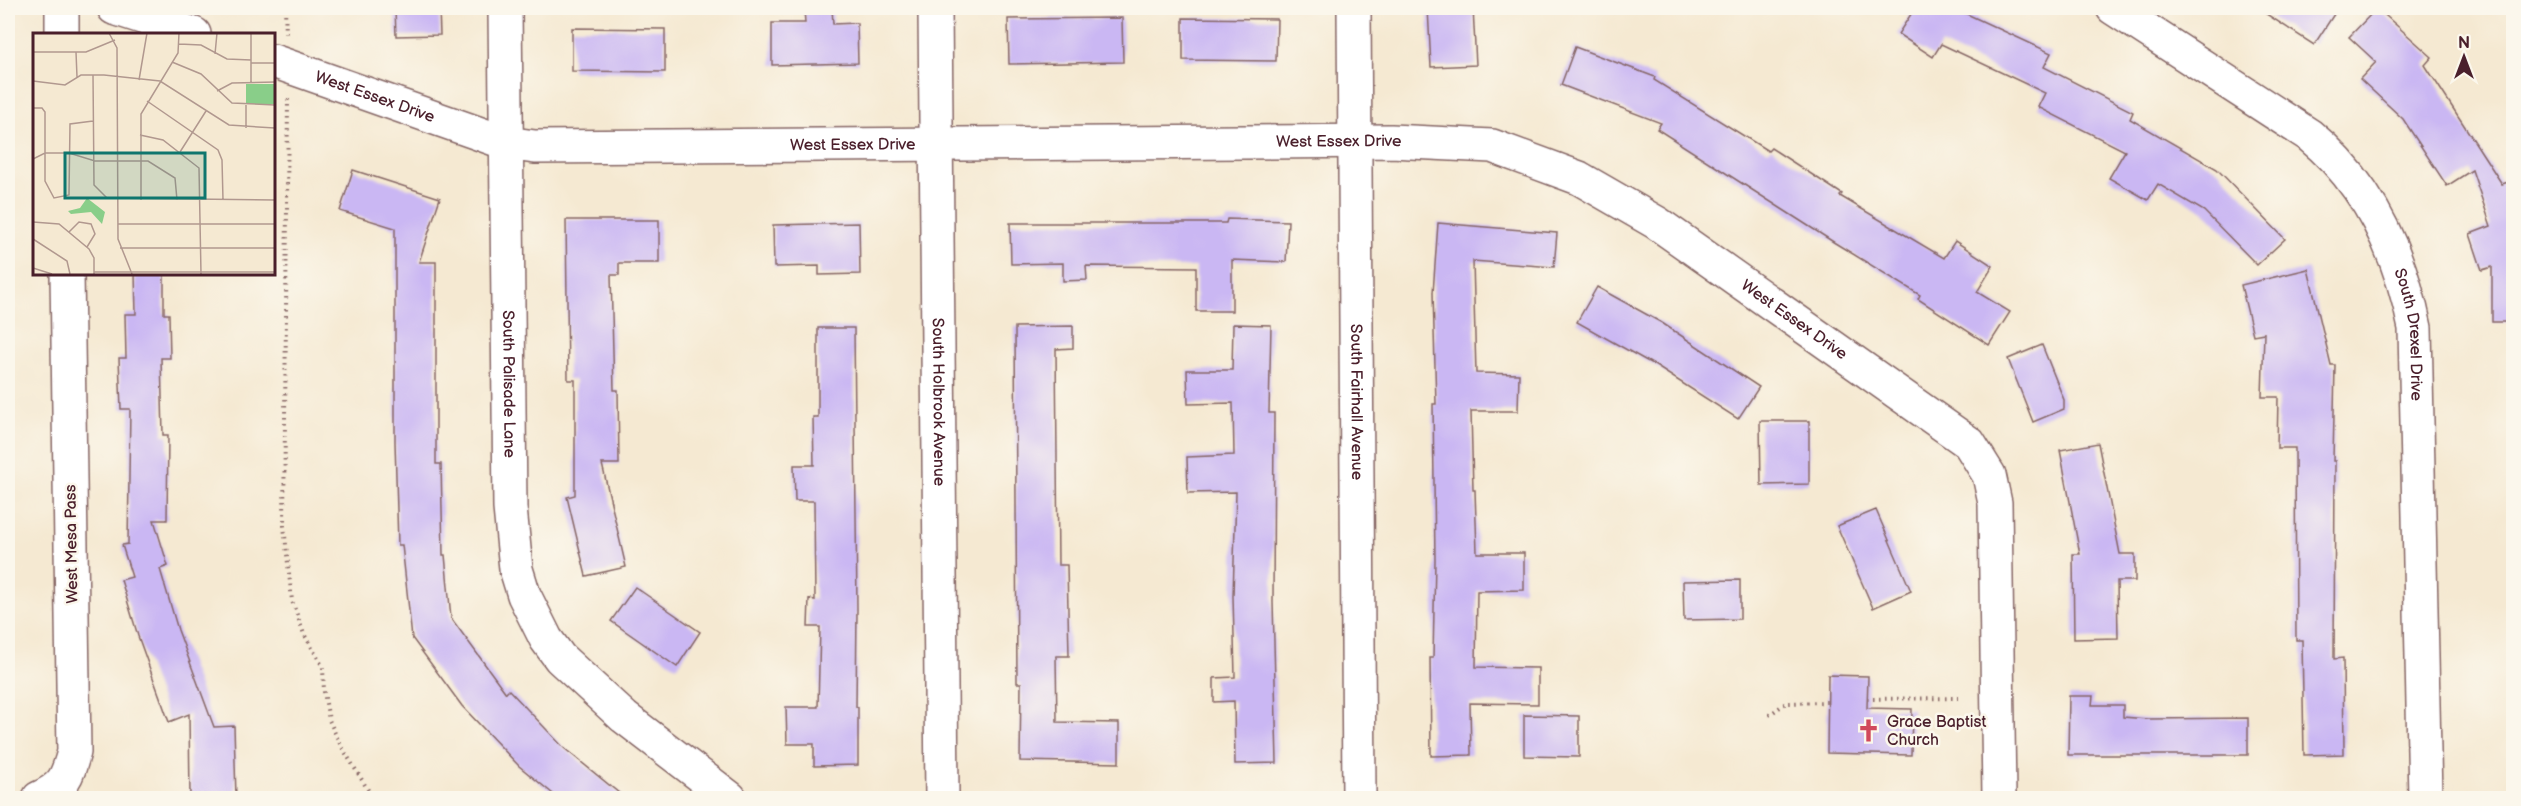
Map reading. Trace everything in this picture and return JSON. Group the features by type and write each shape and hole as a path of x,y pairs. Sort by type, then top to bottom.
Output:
{"street":[{"path":"62,8 62,33"},
{"path":"114,8 191,33"},
{"name":"South Palisade Lane","path":"505,8 510,508 516,569 546,639 560,658 628,720 730,798"},
{"name":"South Holbrook Avenue","path":"935,8 942,798"},
{"name":"South Fairhall Avenue","path":"1354,8 1359,798"},
{"name":"South Drexel Drive","path":"2113,8 2309,135 2328,150 2353,178 2380,224 2400,268 2415,328 2426,798"},
{"name":"West Essex Drive","path":"280,50 506,143 536,147 1355,141 1492,146 1579,178 1657,223 1969,443 1989,475 1995,503 1999,798"},
{"name":"West Mesa Pass","path":"39,798 55,792 68,776 74,752 67,274"}],"path":[{"path":"280,50 285,8"},
{"path":"288,98 284,514 286,564 292,601 304,634 323,667 324,692 329,720 340,744 373,798"},
{"path":"1867,699 1958,698"},
{"path":"1769,715 1786,703 1828,702"}],"building":[{"path":"395,8 439,8 440,35 396,36"},
{"path":"804,8 832,8 833,24 857,23 858,63 772,65 772,23 805,23"},
{"path":"1428,8 1473,8 1476,65 1431,67"},
{"path":"1915,8 1954,8 2051,53 2044,67 2133,112 2130,119 2217,169 2285,239 2257,265 2204,211 2158,184 2148,200 2109,178 2125,151 2038,107 2045,93 1941,44 1933,57 1898,34"},
{"path":"2257,8 2338,8 2314,45"},
{"path":"2377,8 2432,57 2425,65 2502,184 2514,180 2514,322 2492,322 2492,267 2482,270 2470,234 2491,226 2472,170 2447,186 2403,119 2360,79 2376,62 2349,37"},
{"path":"1122,18 1123,62 1009,64 1008,19"},
{"path":"1183,18 1277,19 1276,61 1183,60"},
{"path":"572,28 665,29 665,72 572,71"},
{"path":"1575,47 1655,77 1654,80 1768,151 1771,148 1842,194 1840,196 1944,258 1955,241 1993,266 1977,292 2010,312 1989,345 1918,299 1920,295 1657,129 1661,123 1561,85"},
{"path":"353,170 440,198 419,262 436,262 436,464 441,464 443,555 445,555 451,618 506,693 509,690 564,748 625,798 558,798 519,766 462,706 412,638 402,545 398,545 395,442 395,228 340,211"},
{"path":"1227,219 1288,221 1286,262 1232,260 1232,311 1196,311 1196,267 1086,266 1087,280 1063,281 1063,263 1011,264 1010,223 1226,223"},
{"path":"566,220 659,220 659,263 619,263 619,275 611,275 614,390 618,390 619,464 602,464 626,567 586,576 567,497 575,495 575,380 568,380"},
{"path":"859,223 860,274 819,275 819,266 774,267 773,225"},
{"path":"1438,223 1557,233 1554,267 1473,261 1476,373 1519,374 1518,411 1471,411 1477,553 1524,553 1524,590 1477,591 1476,667 1538,668 1538,704 1470,703 1471,755 1431,756 1430,658 1433,658 1435,560 1433,404 1436,404 1433,293"},
{"path":"2308,269 2331,365 2335,365 2334,659 2343,658 2344,754 2304,755 2302,640 2296,640 2295,448 2277,448 2278,397 2262,397 2264,333 2253,335 2241,285"},
{"path":"135,274 164,274 164,314 169,314 170,358 161,358 163,435 168,435 167,520 154,520 168,566 160,569 178,630 214,727 234,726 236,798 190,798 189,714 169,722 138,636 121,580 132,577 122,545 128,544 130,409 121,409 119,358 126,358 125,314 136,314"},
{"path":"1597,287 1662,323 1759,387 1738,419 1654,365 1577,322"},
{"path":"1233,324 1271,325 1269,413 1274,413 1273,602 1277,763 1235,764 1234,701 1214,702 1214,678 1235,677 1233,596 1236,492 1188,493 1187,457 1234,455 1233,403 1188,404 1187,370 1232,370"},
{"path":"1073,326 1073,348 1056,349 1058,565 1067,565 1069,656 1056,656 1057,722 1119,723 1119,763 1020,761 1021,683 1017,683 1015,327"},
{"path":"818,328 854,328 858,765 814,766 814,744 787,744 786,707 818,707 820,627 808,627 809,599 815,600 814,501 795,501 794,465 814,465 813,417 818,417"},
{"path":"2042,345 2064,400 2064,409 2033,422 2008,359"},
{"path":"1760,421 1809,421 1809,484 1761,485"},
{"path":"2098,443 2120,554 2135,554 2135,581 2117,581 2118,638 2074,639 2073,554 2080,554 2060,450"},
{"path":"1876,510 1911,591 1873,608 1837,526"},
{"path":"1740,580 1740,619 1684,620 1683,581"},
{"path":"635,587 700,632 677,667 611,621"},
{"name":"Grace Baptist Church","path":"1828,675 1868,676 1867,708 1912,709 1911,755 1827,753"},
{"path":"2069,696 2093,696 2092,705 2123,705 2123,717 2248,718 2248,755 2068,755"},
{"path":"1524,715 1579,716 1579,757 1524,756"}],"place":[{"name":"Grace Baptist Church","path":"1869,731"}]}
